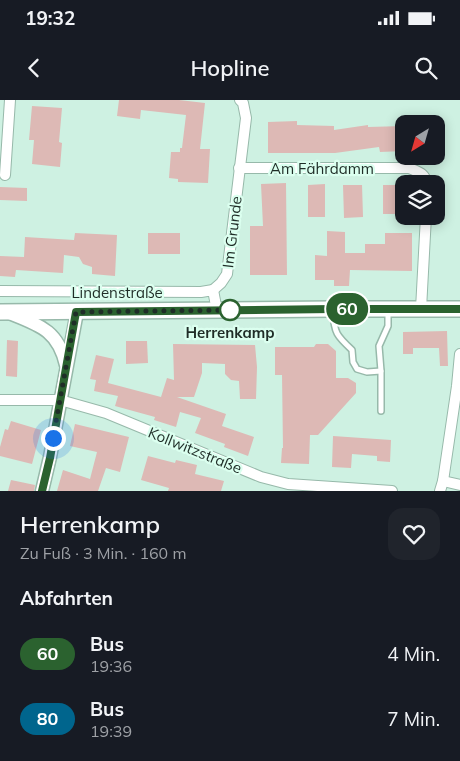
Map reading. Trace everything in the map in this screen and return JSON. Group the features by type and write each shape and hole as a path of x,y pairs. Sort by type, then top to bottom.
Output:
{"main road":[{"name":"Lindenstraße","path":"4,312 460,309"}],"street":[{"path":"5,175 10,100"},
{"name":"Im Grunde","path":"213,290 227,274 232,243 246,118 243,103 240,100"},
{"name":"Am Fährdamm","path":"239,168 409,168 424,175"},
{"path":"421,309 426,225"},
{"path":"213,290 217,311"},
{"name":"Lindenstraße","path":"0,292 201,292 213,290"},
{"path":"4,312 40,326 49,333 62,350 66,367"},
{"path":"42,491 76,312"},
{"path":"460,354 459,379 442,486 460,485"},
{"name":"Kollwitzstraße","path":"0,400 60,400 106,413 287,488 392,491"}],"lane":[{"path":"333,309 336,335 352,350 356,369 367,372 381,371"},
{"path":"381,411 379,346 388,326 388,310"}],"building":[{"path":"119,100 179,100 205,103 200,149 210,149 208,183 178,182 178,179 169,178 171,152 180,152 180,148 182,148 186,115 141,110 140,119 117,116"},
{"path":"32,106 62,108 59,142 62,143 60,167 32,164 34,140 29,140"},
{"path":"297,121 297,125 334,126 334,130 368,125 368,127 395,126 395,151 380,152 379,147 335,153 268,153 268,122"},
{"path":"286,183 287,275 250,275 250,226 263,226 261,184"},
{"path":"325,184 325,217 308,217 308,185"},
{"path":"343,185 362,185 363,217 344,218"},
{"path":"383,185 395,185 395,214 383,214"},
{"path":"0,187 27,188 27,201 0,200"},
{"path":"327,231 345,232 345,253 365,253 365,244 385,244 385,233 412,233 412,271 350,270 349,286 334,286 334,280 315,280 315,255 327,256"},
{"path":"75,233 117,235 115,276 92,274 92,267 83,264 79,257 64,255 63,273 16,270 15,277 0,276 0,256 24,257 25,237 74,240"},
{"path":"148,233 180,233 180,254 148,254"},
{"path":"447,331 448,366 440,366 439,348 413,348 413,354 403,354 403,332"},
{"path":"7,340 18,341 17,377 6,376"},
{"path":"126,341 147,341 148,363 126,364"},
{"path":"173,344 255,345 257,367 256,399 240,399 239,381 231,380 225,374 225,364 202,363 202,373 194,397 177,397 226,414 222,426 254,437 248,456 224,447 225,444 195,433 201,418 180,412 176,427 154,420 155,417 115,406 118,396 94,391 96,380 90,379 96,355 114,359 108,383 161,397 167,378 174,380"},
{"path":"316,344 328,344 336,351 336,378 348,378 356,383 356,393 318,435 310,435 309,464 281,463 283,448 282,375 275,375 275,347 314,347"},
{"path":"11,421 41,430 32,464 0,456 0,447 5,429 8,430"},
{"path":"75,424 129,437 120,472 106,468 98,491 57,491 63,470 90,479 97,452 70,446"},
{"path":"333,436 391,440 390,462 377,461 377,456 352,454 351,468 332,467"},
{"path":"148,456 175,463 176,460 197,465 195,474 224,481 221,491 168,491 169,488 141,480"},
{"path":"11,480 35,485 34,491 8,491"}],"bus line":[{"name":"60","path":"42,491 72,343 76,312 460,309"}],"place":[{"name":"Herrenkamp","path":"230,310"}],"route":[{"path":"53,438 72,343 76,312 230,310"}]}
